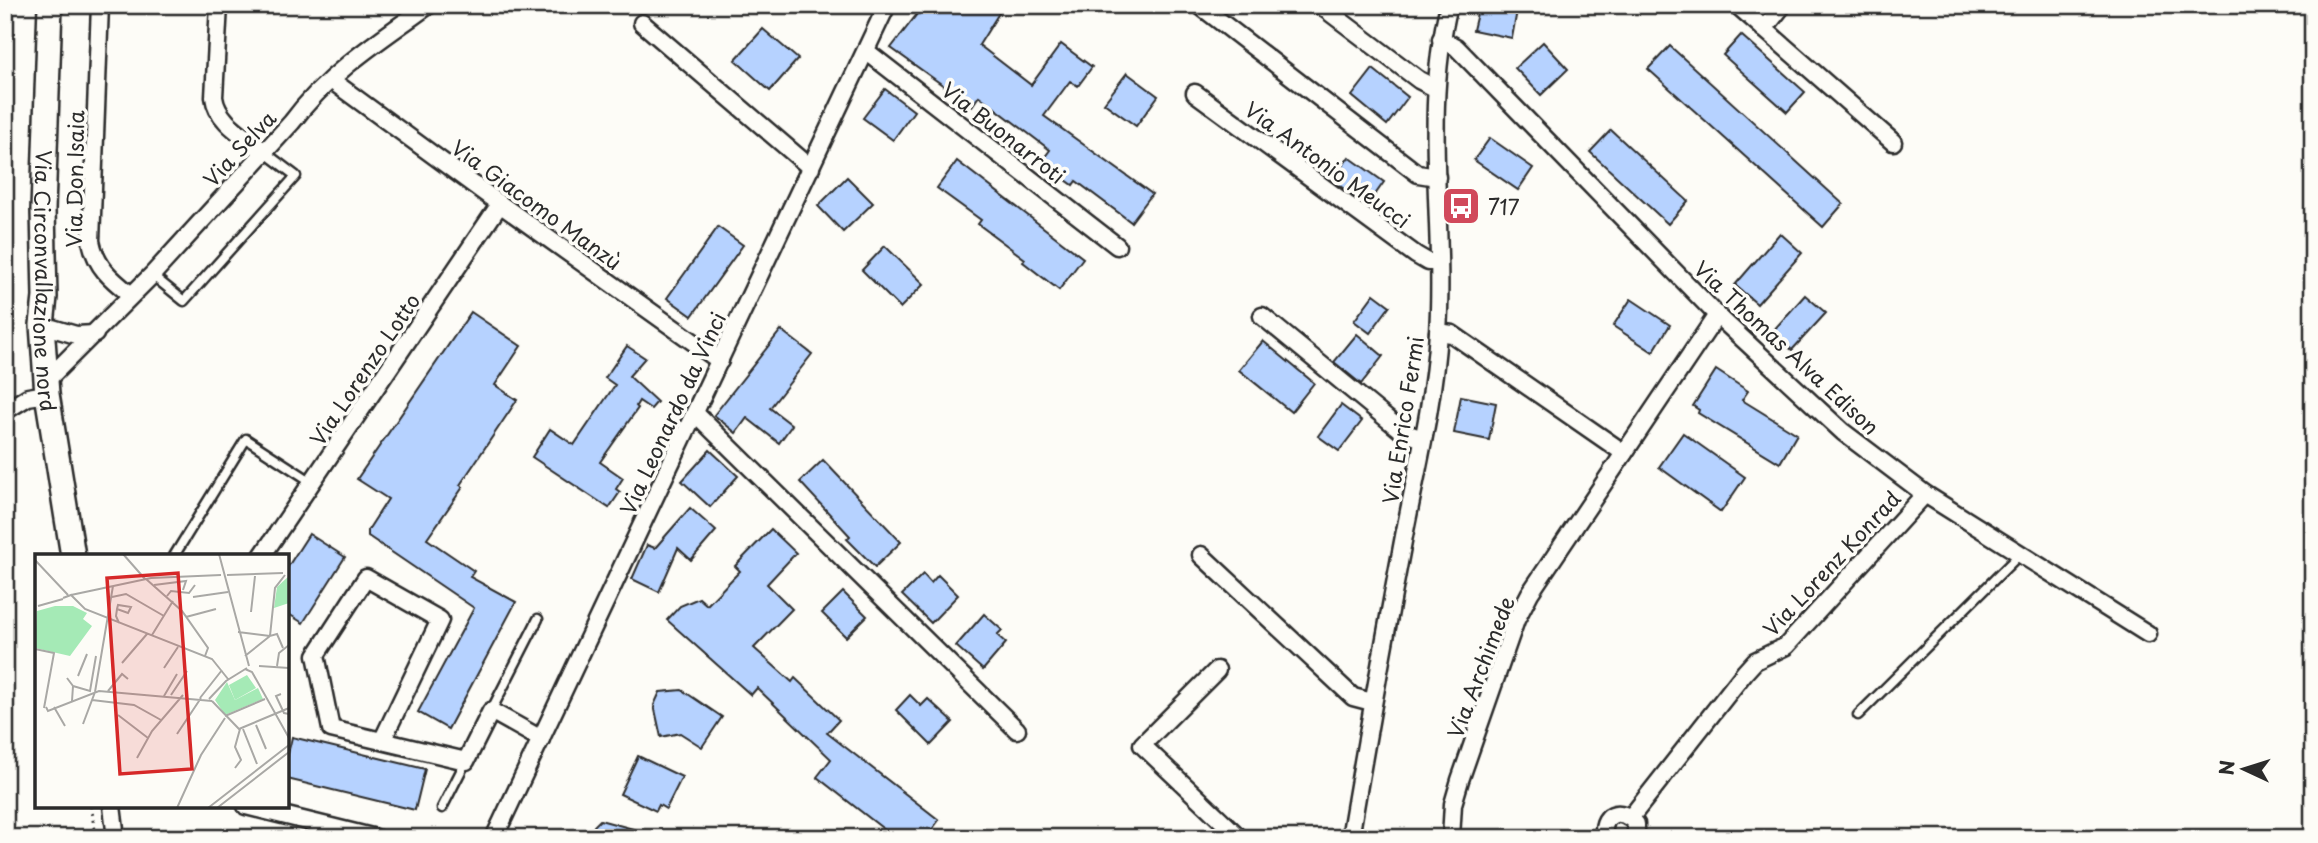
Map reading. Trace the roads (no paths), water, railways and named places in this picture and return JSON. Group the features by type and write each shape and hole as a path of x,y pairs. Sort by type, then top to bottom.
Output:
{"street":[{"name":"Via Circonvallazione nord","path":"50,5 44,200 45,297 42,324 47,388 73,554"},
{"name":"Via Don Isaia","path":"100,5 90,232 92,250 102,270 131,295"},
{"path":"219,5 214,97 216,109 223,119 263,151"},
{"name":"Via Selva","path":"47,388 292,122 303,106 379,41 429,5"},
{"name":"Via Leonardo da Vinci","path":"494,838 887,5"},
{"path":"1199,5 1418,174 1437,177"},
{"path":"1320,5 1419,80 1435,88"},
{"name":"Via Enrico Fermi","path":"1350,838 1372,702 1423,439 1438,332 1435,88 1441,39 1450,5"},
{"path":"1737,5 1893,142"},
{"path":"1764,29 1783,5"},
{"path":"642,23 811,168"},
{"name":"Via Thomas Alva Edison","path":"1441,39 1456,47 1717,315 1843,432 1925,494 2148,634"},
{"name":"Via Buonarroti","path":"866,51 1117,246"},
{"name":"Via Giacomo Manzù","path":"331,80 720,361"},
{"name":"Via Antonio Meucci","path":"1195,93 1416,255 1438,262"},
{"name":"Via Lorenzo Lotto","path":"263,554 500,204"},
{"name":"Via Archimede","path":"1451,838 1453,804 1460,780 1516,620 1530,593 1717,315"},
{"path":"1262,316 1403,432 1423,439"},
{"path":"42,324 76,335 95,334"},
{"path":"1438,332 1452,334 1624,453"},
{"path":"5,411 47,388"},
{"path":"695,413 1017,730"},
{"name":"Via Lorenz Konrad","path":"1631,817 1745,671 1755,662 1786,646 1925,494"},
{"path":"1202,555 1353,697 1372,702"},
{"path":"382,741 440,620 366,578 316,654 331,729 466,761 491,711 541,738"},
{"path":"1217,670 1142,745 1240,838"},
{"path":"112,808 116,838"},
{"path":"254,808 376,838"},
{"path":"1605,838 1603,830 1609,817 1619,813 1631,817 1636,824 1636,838"}],"lane":[{"path":"152,275 184,301 296,176 263,151"},
{"path":"175,554 246,439 312,482"},
{"path":"1858,715 2020,554"},
{"path":"491,711 538,619"},
{"path":"442,808 466,761"}],"place":[{"name":"717","path":"1461,206"}]}
